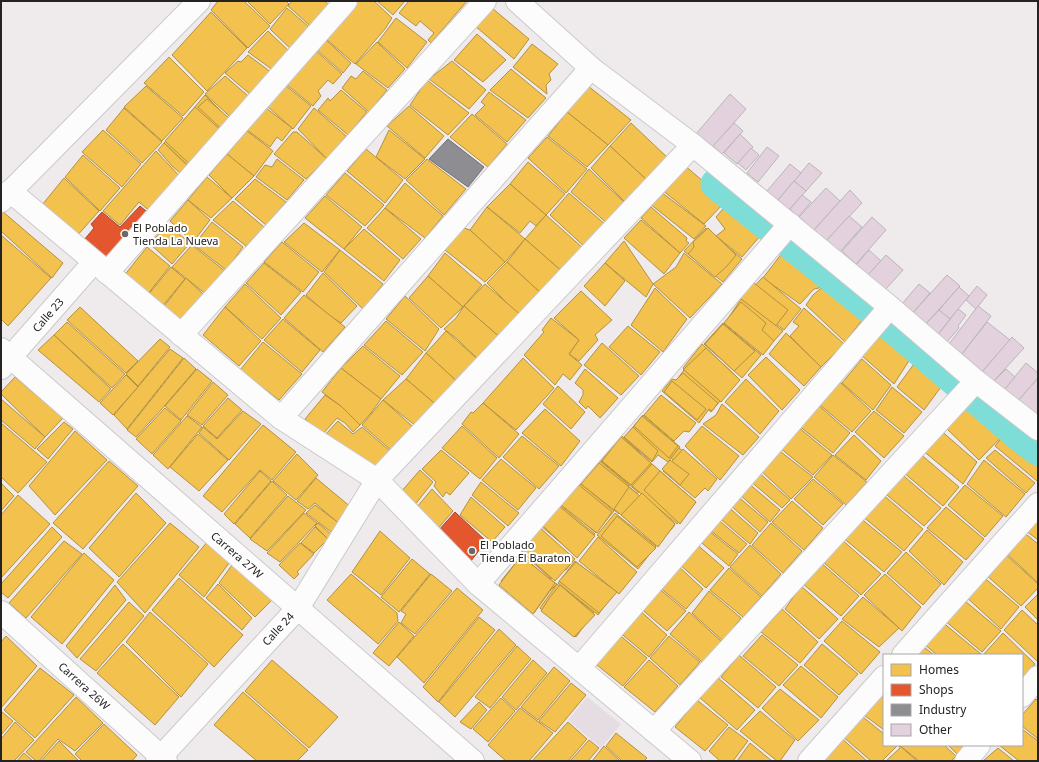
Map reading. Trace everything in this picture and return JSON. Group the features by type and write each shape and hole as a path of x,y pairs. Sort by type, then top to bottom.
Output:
{"street":[{"path":"198,1 6,196 101,267 281,418 377,480 478,584 654,731 680,758"},
{"name":"Calle 23","path":"4,358 101,267 346,1"},
{"path":"181,335 484,1"},
{"path":"517,1 591,68 693,145 890,307 976,382 1038,429"},
{"path":"281,418 591,68"},
{"name":"Calle 24","path":"161,759 298,608 377,480 693,145"},
{"path":"478,584 790,224"},
{"path":"579,668 890,307"},
{"name":"Carrera 27W","path":"4,358 298,608 473,761"},
{"path":"654,731 976,382"},
{"path":"905,654 1038,504"},
{"name":"Carrera 26W","path":"1,612 161,759"},
{"path":"1023,695 1038,677"},
{"path":"809,761 883,678"},
{"path":"966,761 978,746"}],"shaded area":[{"path":"587,697 621,724 601,748 568,720"}],"building: Homes":[{"path":"218,1 244,1 270,26 248,48 211,10"},
{"path":"247,1 286,1 289,4 270,24"},
{"path":"292,1 325,1 334,11 317,32 288,6"},
{"path":"358,1 374,1 392,18 385,29 355,64 326,39"},
{"path":"377,1 405,1 393,15"},
{"path":"409,1 467,1 431,43 428,40 434,33 420,21 416,26 399,13"},
{"path":"287,8 316,33 296,54 270,29"},
{"path":"492,8 529,39 514,59 475,26"},
{"path":"211,12 247,48 207,91 172,55"},
{"path":"396,18 427,42 407,68 378,42"},
{"path":"268,31 293,55 277,73 248,52"},
{"path":"477,34 506,60 483,82 454,60"},
{"path":"325,39 351,63 343,73 316,49"},
{"path":"377,42 405,69 388,88 356,64"},
{"path":"532,44 558,64 549,74 551,80 546,85 547,94 513,67"},
{"path":"315,50 342,74 333,84 328,80 318,91 321,96 313,106 286,84"},
{"path":"248,55 276,76 257,100 225,73 238,61 241,62"},
{"path":"169,57 204,92 183,116 144,83"},
{"path":"452,61 486,90 469,109 429,79"},
{"path":"511,69 546,98 528,118 490,90"},
{"path":"363,71 387,90 369,112 342,88 351,76 356,79"},
{"path":"225,76 254,101 236,122 205,94"},
{"path":"427,80 469,113 448,135 410,105"},
{"path":"285,85 311,106 293,129 267,106"},
{"path":"146,86 183,118 162,141 124,107"},
{"path":"588,86 631,120 608,145 567,112"},
{"path":"341,90 367,112 348,135 318,110 328,98 330,101"},
{"path":"489,92 526,120 507,142 475,115 485,105 481,102"},
{"path":"205,95 234,124 193,170 164,143"},
{"path":"207,99 237,125 228,135 198,107"},
{"path":"409,106 444,136 425,158 387,126"},
{"path":"195,107 225,134 195,169 165,141"},
{"path":"124,108 162,142 142,163 106,130"},
{"path":"266,108 292,128 282,141 277,137 270,147 247,130"},
{"path":"314,108 346,136 327,159 298,129"},
{"path":"567,112 608,145 587,167 548,136"},
{"path":"472,114 507,144 488,167 450,137"},
{"path":"631,123 669,159 649,182 610,146"},
{"path":"103,130 141,164 122,187 82,152"},
{"path":"389,130 425,159 405,179 376,157"},
{"path":"247,131 273,151 254,176 227,154"},
{"path":"293,132 297,132 327,159 306,179 274,154"},
{"path":"547,137 587,169 566,193 528,158"},
{"path":"164,143 193,171 186,178 172,166 158,150"},
{"path":"610,146 649,182 627,204 591,168"},
{"path":"366,149 403,180 385,203 347,171"},
{"path":"156,151 184,181 153,214 139,202 120,225 103,211"},
{"path":"227,154 254,176 232,198 209,175"},
{"path":"83,155 120,188 100,211 65,177"},
{"path":"277,159 304,180 287,200 256,177 265,165 272,167"},
{"path":"427,159 466,189 444,215 406,180"},
{"path":"528,162 565,194 546,215 510,184"},
{"path":"683,164 726,201 704,224 661,189"},
{"path":"589,169 626,204 608,224 571,192"},
{"path":"345,173 384,205 365,226 326,195"},
{"path":"207,177 232,198 211,218 188,200"},
{"path":"64,178 99,211 76,237 42,205"},
{"path":"255,179 286,202 266,225 235,199"},
{"path":"405,183 443,216 425,238 385,208"},
{"path":"510,184 546,215 536,226 530,221 520,233 487,207"},
{"path":"661,192 706,226 694,239 649,203"},
{"path":"569,193 607,226 587,249 550,215"},
{"path":"325,196 362,227 344,249 305,218"},
{"path":"188,200 210,220 193,242 170,221"},
{"path":"233,201 264,227 246,246 213,220"},
{"path":"728,203 761,235 742,257 716,236 725,229 716,217"},
{"path":"487,207 525,239 505,262 470,230"},
{"path":"651,207 687,238 686,241 689,243 680,253 641,218"},
{"path":"385,208 421,239 403,259 367,228"},
{"path":"2,211 63,263 52,278 1,231"},
{"path":"546,215 585,250 565,274 525,239"},
{"path":"641,220 680,253 664,274 624,238"},
{"path":"212,222 243,247 226,270 194,245"},
{"path":"304,223 340,250 322,272 284,242"},
{"path":"167,224 190,243 172,264 150,244"},
{"path":"464,228 470,230 505,262 485,282 445,250"},
{"path":"706,228 742,259 723,282 684,251"},
{"path":"708,228 736,255 715,277 688,254 694,247 693,242"},
{"path":"364,229 400,260 384,281 344,249"},
{"path":"1,235 51,278 8,326 1,319"},
{"path":"525,239 565,274 544,296 507,262"},
{"path":"624,241 653,284 646,297 605,263"},
{"path":"282,242 319,272 303,292 264,262"},
{"path":"192,245 226,272 207,295 172,267"},
{"path":"147,247 170,266 147,295 123,277"},
{"path":"786,248 824,280 819,288 814,289 800,304 763,278"},
{"path":"340,250 383,284 363,309 324,272"},
{"path":"445,253 482,285 463,307 428,276"},
{"path":"684,253 722,284 690,318 653,284 676,267"},
{"path":"507,262 544,296 524,320 487,283"},
{"path":"264,263 301,292 281,315 246,283"},
{"path":"605,263 625,281 605,306 584,286"},
{"path":"171,267 185,279 160,309 147,296"},
{"path":"323,273 357,306 341,323 326,313 306,295"},
{"path":"428,276 463,307 441,328 409,298"},
{"path":"763,277 801,309 784,330 742,299"},
{"path":"186,278 203,294 178,324 161,310"},
{"path":"754,283 788,310 774,328 740,298"},
{"path":"245,284 281,318 262,339 225,307"},
{"path":"485,284 523,317 503,340 464,306"},
{"path":"826,284 866,315 845,342 806,305 813,295"},
{"path":"655,288 687,319 663,352 631,325"},
{"path":"581,291 612,320 595,335 598,340 579,361 569,354 579,340 554,318"},
{"path":"304,295 345,327 323,352 284,318"},
{"path":"405,296 439,329 425,351 386,319"},
{"path":"741,299 783,331 762,354 725,323"},
{"path":"741,302 766,323 762,330 774,341 763,355 724,323"},
{"path":"464,306 503,340 482,363 456,338 444,329 456,318"},
{"path":"80,307 138,361 126,373 67,320"},
{"path":"225,307 261,341 239,366 203,335"},
{"path":"804,308 844,344 821,367 790,336 799,326 793,322"},
{"path":"551,318 579,340 569,354 582,365 570,380 563,374 555,385 524,355 544,332 542,330"},
{"path":"283,319 320,350 302,372 264,340"},
{"path":"386,321 423,352 402,375 364,345"},
{"path":"67,322 125,374 112,388 54,335"},
{"path":"723,323 761,355 742,378 704,344"},
{"path":"723,324 755,351 734,371 705,344"},
{"path":"628,326 660,352 641,375 609,347"},
{"path":"446,331 482,363 461,385 426,353"},
{"path":"882,331 912,356 894,384 861,355"},
{"path":"786,333 821,367 804,386 769,354"},
{"path":"54,335 111,389 99,402 38,350"},
{"path":"160,339 170,347 138,386 126,374"},
{"path":"263,342 302,374 279,400 240,370"},
{"path":"602,343 639,376 621,395 584,365"},
{"path":"702,344 737,377 721,400 683,368"},
{"path":"363,346 400,376 381,399 341,368"},
{"path":"706,348 740,380 721,402 683,370"},
{"path":"170,349 183,358 127,429 114,415"},
{"path":"426,353 461,385 440,408 406,379"},
{"path":"766,357 800,390 782,410 748,375"},
{"path":"184,358 196,369 136,437 127,430"},
{"path":"523,358 554,388 516,430 483,403"},
{"path":"862,359 891,385 873,410 842,383"},
{"path":"917,360 944,383 924,410 897,387"},
{"path":"341,368 381,399 360,425 342,407 322,392"},
{"path":"197,369 212,381 181,420 165,406"},
{"path":"585,369 618,398 600,418 588,406 586,409 579,402 583,395 583,390 575,383"},
{"path":"684,370 720,401 711,412 675,382"},
{"path":"683,373 718,403 712,411 709,409 699,423 662,391 672,379 676,380"},
{"path":"126,375 138,387 113,415 100,403"},
{"path":"15,377 63,418 45,437 1,394 1,392"},
{"path":"406,379 440,408 421,430 383,400"},
{"path":"746,379 779,411 760,434 725,402"},
{"path":"672,381 706,409 697,420 664,392"},
{"path":"213,382 228,395 202,425 187,415"},
{"path":"840,382 871,411 852,432 819,404"},
{"path":"558,386 585,412 571,429 543,404"},
{"path":"892,387 922,412 904,433 876,410"},
{"path":"325,395 342,407 360,425 353,432 345,423 337,418 322,435 305,419"},
{"path":"661,395 696,423 689,432 684,431 674,441 644,415"},
{"path":"972,396 1008,430 979,460 944,426"},
{"path":"228,398 242,410 217,438 203,426"},
{"path":"1,399 45,437 35,449 1,420"},
{"path":"383,400 421,434 399,457 362,425"},
{"path":"483,403 519,434 499,458 462,424 471,412 473,413"},
{"path":"816,403 850,433 833,453 798,425"},
{"path":"722,404 759,437 743,455 703,424 716,415"},
{"path":"165,408 181,421 152,454 136,439"},
{"path":"545,409 580,441 561,466 522,433"},
{"path":"243,411 261,424 229,460 199,433 203,427 217,439"},
{"path":"874,411 904,436 884,458 855,432"},
{"path":"643,415 680,447 668,462 658,455 652,462 624,438"},
{"path":"187,416 202,427 168,469 153,455"},
{"path":"642,416 678,446 669,458 634,426"},
{"path":"338,421 353,434 362,427 391,452 378,481 325,435"},
{"path":"64,422 73,429 48,459 37,449"},
{"path":"1,423 47,462 18,493 1,477"},
{"path":"263,425 296,452 272,480 260,470 222,512 203,496"},
{"path":"462,426 497,458 480,479 442,448"},
{"path":"702,426 739,456 720,480 685,446"},
{"path":"633,427 658,451 652,461 624,437"},
{"path":"798,427 832,455 813,475 779,447"},
{"path":"939,429 977,462 963,484 921,449"},
{"path":"1008,430 1038,454 1037,481 995,446"},
{"path":"75,431 107,460 55,515 29,486"},
{"path":"198,434 228,460 199,491 170,467"},
{"path":"621,435 658,470 639,493 601,461"},
{"path":"854,435 881,461 866,480 835,455"},
{"path":"522,436 559,466 539,489 503,457"},
{"path":"621,437 651,463 631,485 602,461"},
{"path":"679,448 700,464 691,474 671,458"},
{"path":"776,448 813,477 791,499 758,468"},
{"path":"683,449 717,479 708,491 705,488 695,498 663,471"},
{"path":"441,450 469,473 450,495 446,492 443,497 434,486 436,482 422,469"},
{"path":"995,450 1035,483 1026,493 986,458"},
{"path":"918,452 959,487 943,506 903,472"},
{"path":"297,454 318,475 296,500 273,481"},
{"path":"833,455 867,482 846,505 814,477"},
{"path":"501,459 536,488 518,510 482,480"},
{"path":"670,460 689,474 680,485 662,469"},
{"path":"984,460 1025,494 1006,517 967,484"},
{"path":"109,461 138,486 83,549 53,523"},
{"path":"600,461 629,485 613,508 583,483"},
{"path":"599,463 638,494 619,514 581,484"},
{"path":"652,464 696,502 677,524 632,486"},
{"path":"420,470 433,482 410,511 394,500"},
{"path":"260,471 271,481 234,524 224,514"},
{"path":"660,471 696,502 680,524 644,490"},
{"path":"757,471 790,500 782,508 749,480"},
{"path":"898,471 941,508 924,526 881,490"},
{"path":"316,478 352,508 338,523 315,503 308,509 297,501"},
{"path":"813,479 843,504 823,525 794,499"},
{"path":"272,481 287,495 250,538 235,524"},
{"path":"481,482 519,513 508,526 472,495"},
{"path":"747,482 780,510 770,522 738,493"},
{"path":"1,483 14,496 1,511"},
{"path":"581,484 614,511 596,533 561,503"},
{"path":"579,485 612,512 597,533 561,505"},
{"path":"965,485 1003,516 985,537 948,505"},
{"path":"629,487 675,525 658,545 614,509"},
{"path":"432,489 453,511 435,532 412,513"},
{"path":"136,493 166,523 119,577 89,548"},
{"path":"642,493 675,524 658,547 621,515"},
{"path":"881,493 923,529 904,551 861,515"},
{"path":"18,495 50,524 1,578 1,515"},
{"path":"736,495 768,522 760,532 728,503"},
{"path":"288,496 306,510 267,551 250,539"},
{"path":"471,497 505,527 492,542 460,515"},
{"path":"792,501 823,528 804,550 772,522"},
{"path":"559,504 595,534 576,556 541,526"},
{"path":"315,505 340,524 334,534 306,513"},
{"path":"558,505 595,536 577,558 542,525"},
{"path":"726,505 758,533 750,544 716,515"},
{"path":"946,507 984,539 966,560 927,528"},
{"path":"304,513 317,523 280,562 267,553"},
{"path":"615,513 656,546 638,569 597,535"},
{"path":"1038,514 1038,540 1025,530"},
{"path":"617,516 656,548 637,567 601,536"},
{"path":"715,517 747,544 739,553 706,527"},
{"path":"859,517 902,552 884,572 841,536"},
{"path":"170,523 199,547 145,613 117,582"},
{"path":"318,523 332,535 328,539 315,526"},
{"path":"771,523 802,551 783,573 752,545"},
{"path":"52,527 62,537 8,598 1,592 1,584"},
{"path":"315,527 328,539 314,553 301,543"},
{"path":"539,527 574,560 566,570 561,568 551,579 519,550"},
{"path":"539,527 575,559 555,581 520,550"},
{"path":"705,528 738,554 729,566 696,538"},
{"path":"927,530 963,562 944,585 909,551"},
{"path":"1021,530 1038,544 1038,583 1004,551"},
{"path":"380,531 410,558 381,595 352,572"},
{"path":"598,537 637,572 619,594 579,561"},
{"path":"841,539 881,574 861,595 822,561"},
{"path":"209,540 232,559 204,597 179,575"},
{"path":"64,541 82,554 26,618 9,603"},
{"path":"694,542 724,568 706,588 677,562"},
{"path":"300,543 314,554 297,572 299,574 294,579 279,565"},
{"path":"750,545 781,574 762,596 730,567"},
{"path":"906,552 941,584 923,605 887,573"},
{"path":"1003,552 1038,584 1038,588 1021,606 985,574"},
{"path":"84,553 114,580 62,644 31,617"},
{"path":"522,555 545,576 557,584 534,613 501,581"},
{"path":"521,556 555,583 533,614 499,585"},
{"path":"412,559 430,574 399,612 381,597"},
{"path":"575,561 614,592 598,615 558,583"},
{"path":"576,562 617,592 599,613 559,581"},
{"path":"820,562 859,596 841,616 802,583"},
{"path":"676,564 703,589 686,609 658,586"},
{"path":"232,565 272,600 255,617 219,583"},
{"path":"729,568 761,597 743,617 710,590"},
{"path":"351,574 397,613 398,621 378,644 327,600"},
{"path":"431,574 452,591 415,634 401,623 406,614 401,611"},
{"path":"885,574 921,607 902,631 864,595"},
{"path":"981,575 1019,607 1001,629 964,595"},
{"path":"179,578 243,635 214,667 152,610"},
{"path":"218,584 252,618 242,630 206,598"},
{"path":"557,584 594,612 576,637 540,608"},
{"path":"115,585 126,600 77,658 66,646"},
{"path":"560,585 595,615 574,637 541,611"},
{"path":"801,586 838,619 819,639 785,609"},
{"path":"657,587 686,611 667,631 638,606"},
{"path":"457,588 483,610 424,683 397,657"},
{"path":"709,591 741,618 723,641 692,613"},
{"path":"1038,594 1038,620 1025,607"},
{"path":"959,596 1001,631 982,652 943,619"},
{"path":"863,597 899,628 879,647 842,619"},
{"path":"129,602 144,616 96,671 80,659"},
{"path":"637,608 667,635 649,657 617,630"},
{"path":"782,609 818,642 800,663 761,632"},
{"path":"1022,610 1038,625 1038,662 1004,630"},
{"path":"150,612 208,664 181,697 126,642"},
{"path":"689,612 722,642 702,662 670,634"},
{"path":"479,617 495,630 438,702 423,687"},
{"path":"842,621 880,652 861,674 824,641"},
{"path":"941,621 981,654 936,654 923,643"},
{"path":"399,622 414,636 389,666 373,653"},
{"path":"499,629 516,645 455,717 439,702"},
{"path":"616,632 647,658 623,686 592,661"},
{"path":"1003,633 1035,664 1023,677 1023,654 984,654"},
{"path":"762,635 798,665 779,686 743,656"},
{"path":"6,636 37,666 1,708 1,642"},
{"path":"669,636 700,662 680,685 650,658"},
{"path":"123,644 179,697 155,725 97,673"},
{"path":"822,644 858,674 839,695 804,665"},
{"path":"920,644 933,654 911,654"},
{"path":"517,646 531,659 490,708 475,697"},
{"path":"739,655 776,687 758,708 721,677"},
{"path":"272,660 338,717 309,748 245,691"},
{"path":"533,660 547,673 516,710 502,697"},
{"path":"649,660 678,686 655,712 624,687"},
{"path":"801,666 838,697 821,718 783,685"},
{"path":"554,667 570,681 538,720 521,707"},
{"path":"40,668 74,695 35,738 4,710"},
{"path":"717,677 755,710 737,730 699,697"},
{"path":"571,683 586,695 555,732 539,721"},
{"path":"780,689 819,720 798,741 762,708"},
{"path":"879,691 883,694 883,729 860,712"},
{"path":"243,692 308,750 297,761 257,761 214,725"},
{"path":"76,697 103,723 75,751 58,739 39,761 36,761 26,752"},
{"path":"501,698 515,711 488,742 473,729"},
{"path":"1036,699 1038,701 1038,739 1023,727 1023,714"},
{"path":"697,700 728,725 705,751 675,727"},
{"path":"479,702 487,710 471,729 460,722"},
{"path":"520,708 553,733 529,761 506,761 488,745"},
{"path":"760,711 795,740 780,761 777,761 740,731"},
{"path":"2,712 13,721 1,735 1,713"},
{"path":"858,713 883,733 883,746 897,746 882,761 871,761 840,734"},
{"path":"15,722 34,740 14,761 1,761 1,739"},
{"path":"568,722 587,739 568,761 532,761"},
{"path":"104,724 137,755 132,761 82,761 75,754"},
{"path":"729,727 748,741 733,761 720,761 709,751"},
{"path":"1023,730 1038,741 1038,761 1019,761 1000,746 1023,746"},
{"path":"616,733 647,758 644,761 622,761 606,746"},
{"path":"839,736 867,761 826,761 821,757"},
{"path":"589,740 599,748 588,761 570,761"},
{"path":"59,741 79,761 41,761"},
{"path":"750,743 772,761 737,761"},
{"path":"604,746 620,761 592,761"},
{"path":"899,746 917,761 886,761 900,748"},
{"path":"900,746 945,746 956,756 951,761 919,761"},
{"path":"949,746 966,746 958,755"},
{"path":"998,748 1014,761 983,761"},
{"path":"24,753 33,761 17,761"}],"building: Shops":[{"path":"140,206 152,216 106,258 84,240 94,228 91,224 102,212 120,227"},
{"path":"455,512 486,541 471,561 438,531"}],"building: Industry":[{"path":"448,139 484,167 468,187 429,159"}],"building: Other":[{"path":"730,94 746,109 712,148 696,134"},
{"path":"734,123 743,131 722,154 713,146"},
{"path":"740,134 753,147 737,164 724,153"},
{"path":"767,147 779,156 758,182 747,173"},
{"path":"751,148 759,155 746,170 738,163"},
{"path":"809,163 822,173 806,191 794,181"},
{"path":"790,164 801,173 778,200 767,191"},
{"path":"794,181 806,191 789,210 778,200"},
{"path":"826,188 840,201 814,230 799,217"},
{"path":"850,190 862,203 826,241 814,230"},
{"path":"802,195 811,202 798,217 790,209"},
{"path":"849,216 862,227 838,254 826,241"},
{"path":"872,217 886,230 856,264 842,251"},
{"path":"869,250 881,261 867,277 855,266"},
{"path":"886,255 903,270 885,290 868,275"},
{"path":"947,275 960,286 924,326 911,315"},
{"path":"919,284 930,293 911,315 901,305"},
{"path":"977,286 987,295 976,309 966,300"},
{"path":"959,287 969,296 950,319 939,310"},
{"path":"978,306 991,316 962,354 949,344"},
{"path":"958,309 966,315 958,326 959,328 946,343 937,336"},
{"path":"939,310 950,319 936,337 924,326"},
{"path":"987,322 1010,340 982,372 962,354"},
{"path":"1012,337 1024,348 993,382 982,372"},
{"path":"1026,363 1038,373 1038,378 1017,402 1003,391"},
{"path":"1006,369 1015,377 1003,391 993,382"},
{"path":"1038,378 1038,419 1017,402"}],"waterway":[{"path":"716,184 871,309 1038,450"}],"place":[{"name":"El Poblado Tienda La Nueva","path":"125,234"},
{"name":"El Poblado Tienda El Baraton","path":"472,551"}]}
